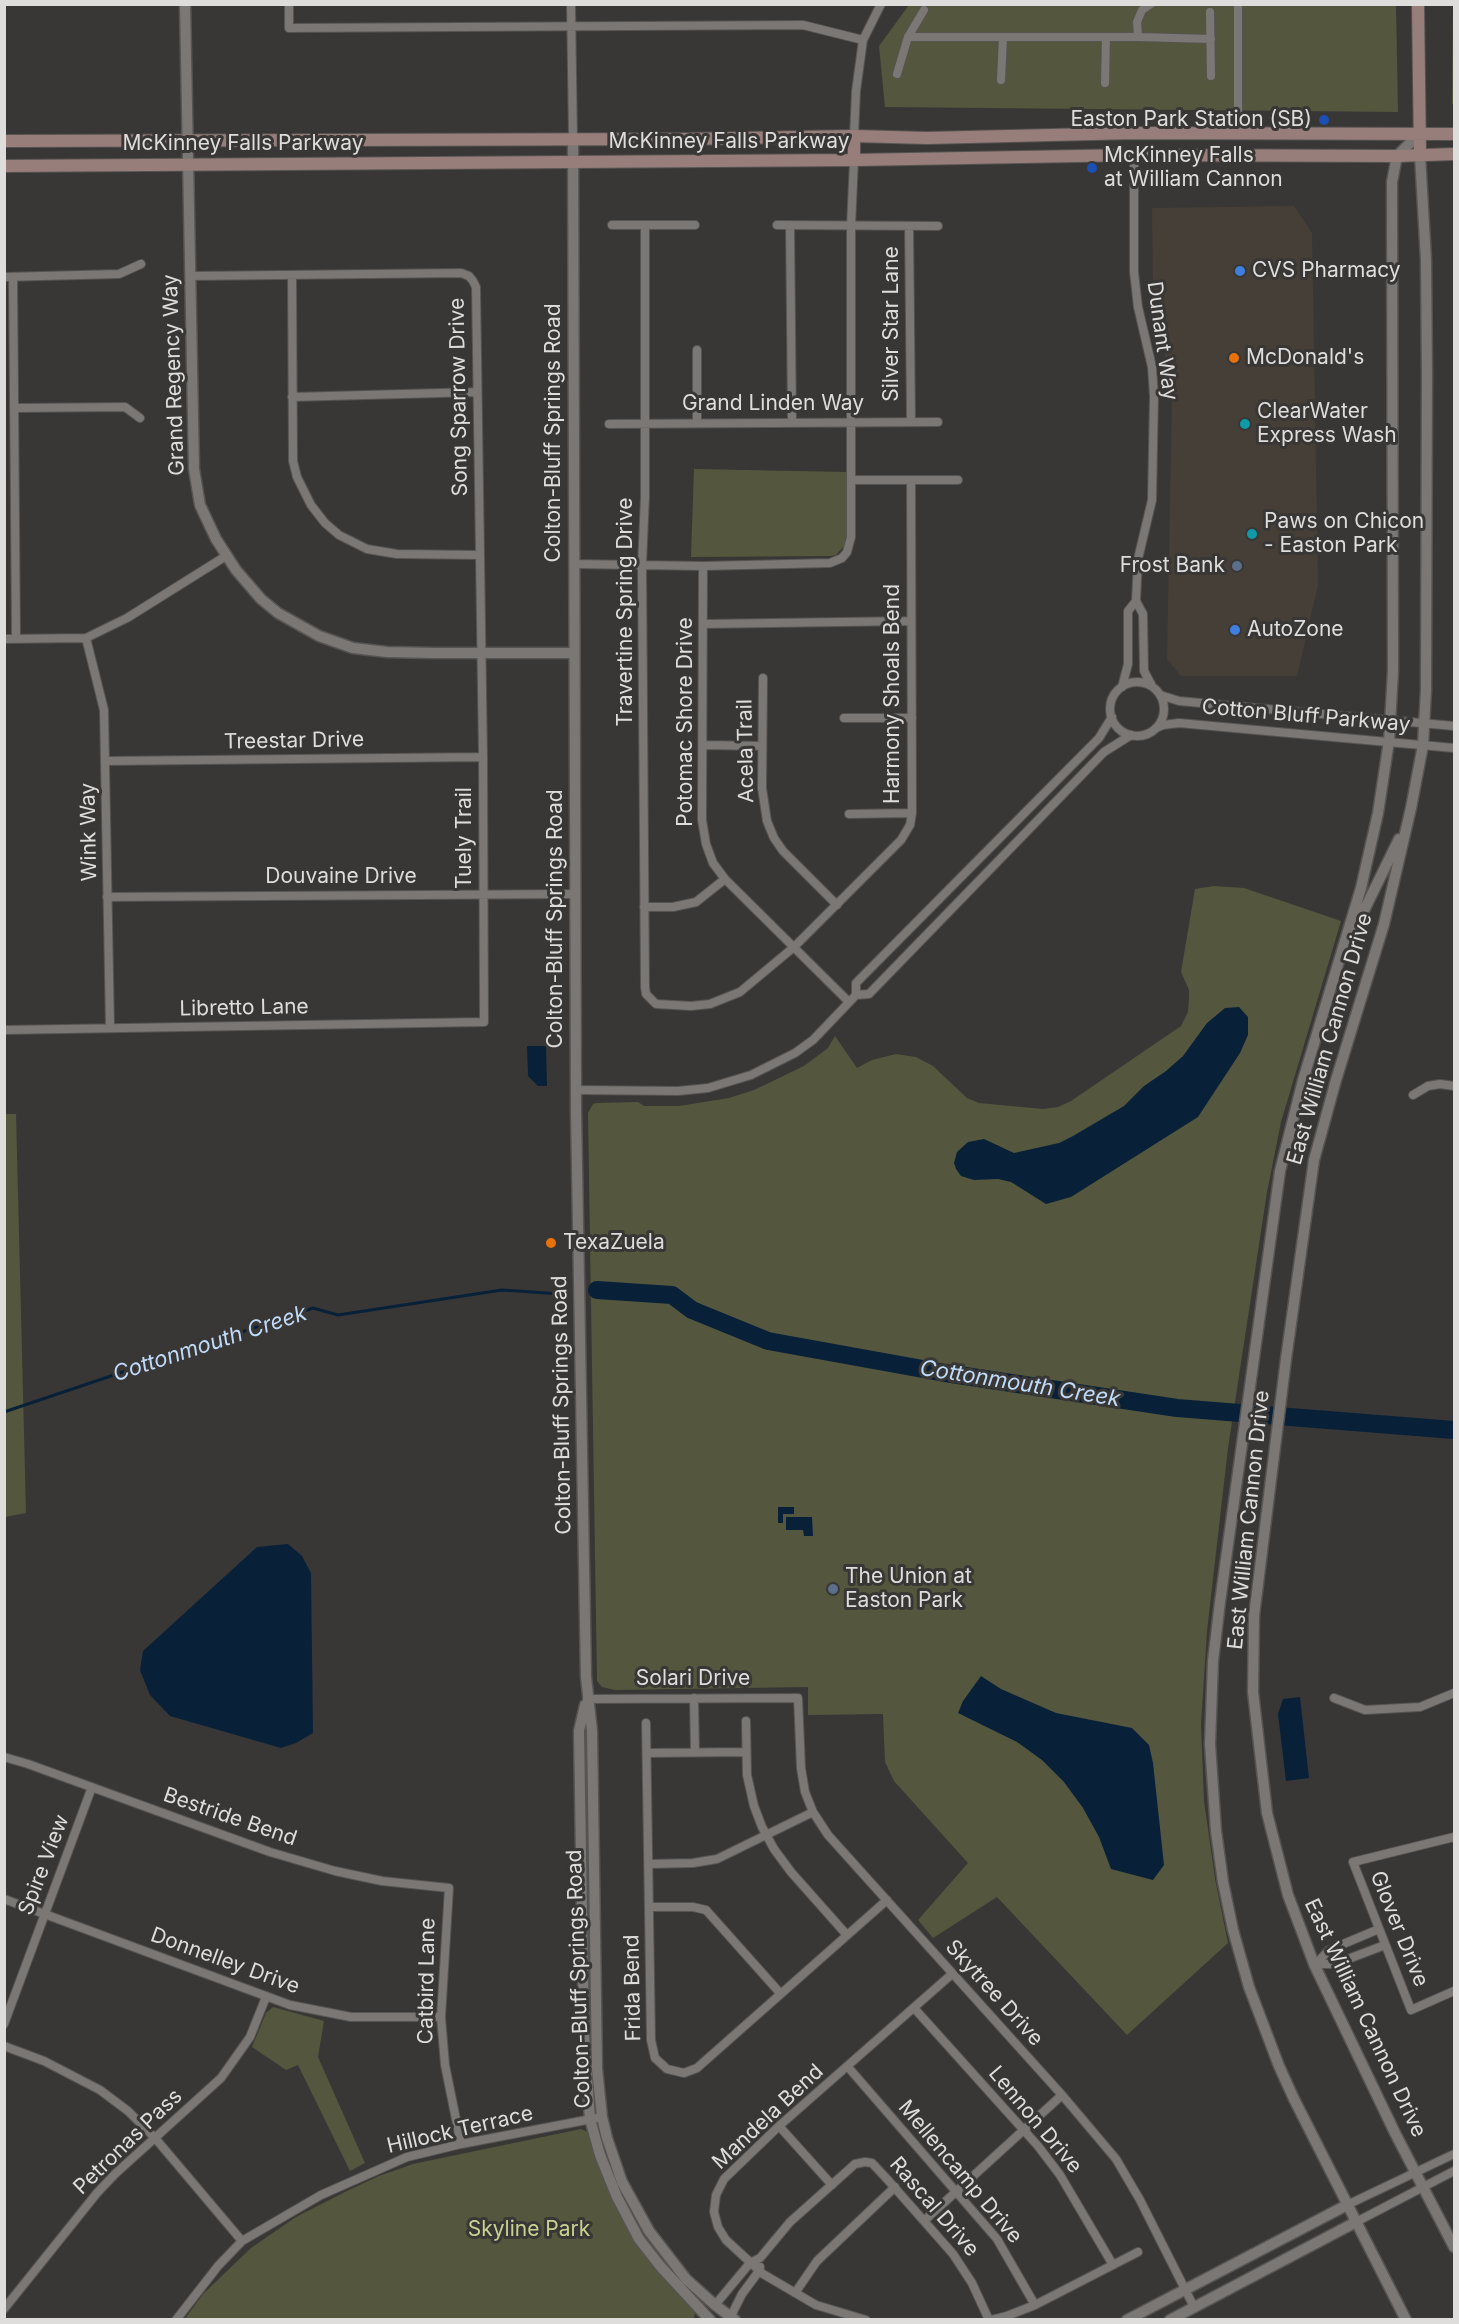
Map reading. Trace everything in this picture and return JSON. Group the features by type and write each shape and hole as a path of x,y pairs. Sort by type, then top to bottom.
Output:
{"main road":[{"name":"East William Cannon Drive","path":"1418,4 1420,154"},
{"name":"McKinney Falls Parkway","path":"4,141 854,136 927,138 1238,133 1455,134"},
{"path":"854,136 854,160"},
{"name":"McKinney Falls Parkway","path":"4,166 1455,154"}],"street":[{"path":"185,4 188,164"},
{"path":"290,4 289,28 803,25 863,40"},
{"path":"571,4 573,139"},
{"path":"854,136 856,91 863,40 881,4"},
{"path":"1138,37 1137,22 1142,10 1151,4"},
{"path":"1238,4 1238,133"},
{"path":"897,74 908,37 924,10"},
{"path":"1210,12 1211,76"},
{"path":"908,37 1211,39"},
{"path":"1001,80 1003,37"},
{"path":"1105,83 1106,37"},
{"path":"1397,156 1419,134"},
{"name":"Colton-Bluff Springs Road","path":"573,139 576,1090 587,1699 592,1731 596,2057 602,2117 622,2182 649,2231 686,2278 731,2318"},
{"name":"East William Cannon Drive","path":"1420,154 1426,260 1427,375 1423,745 1412,808 1383,924 1314,1160 1272,1463 1254,1616 1253,1692 1267,1813 1288,1895 1314,1964 1455,2247"},
{"name":"Dunant Way","path":"1134,155 1134,272 1138,307 1152,367 1154,396 1152,500 1138,559 1136,601 1143,614 1144,671 1152,686"},
{"name":"East William Cannon Drive","path":"1397,156 1392,182 1393,671 1389,741 1370,852 1290,1125 1280,1171 1239,1462 1215,1649 1211,1705 1212,1781 1222,1872 1233,1930 1258,2014 1294,2099 1406,2319"},
{"path":"574,564 703,566 830,563 842,558 850,547 851,226 854,160"},
{"name":"Grand Regency Way","path":"188,164 194,469 200,505 226,556 278,613 319,636 353,648 376,651 481,654 574,653"},
{"path":"612,225 695,225"},
{"path":"777,225 938,226"},
{"path":"790,225 792,421"},
{"name":"Travertine Spring Drive","path":"645,226 645,497 642,564 645,987 649,998"},
{"name":"Silver Star Lane","path":"909,226 911,421"},
{"path":"16,639 14,408 9,277 119,274 141,264"},
{"name":"Song Sparrow Drive","path":"191,276 461,273 469,276 476,287 481,654"},
{"path":"292,275 293,461 297,477 311,505 325,523 339,535 354,544 382,553 479,555"},
{"path":"697,350 697,422"},
{"path":"292,397 477,392"},
{"path":"14,408 125,407 140,418"},
{"name":"Grand Linden Way","path":"609,424 792,421 938,422"},
{"path":"852,480 958,480"},
{"name":"Harmony Shoals Bend","path":"649,998 652,1002 661,1005 691,1006 726,999 740,992 794,947 837,905 901,840 909,825 912,813 910,481"},
{"path":"4,639 86,638 127,618 226,556"},
{"name":"Potomac Shore Drive","path":"703,566 704,834 713,862 725,879 794,947 853,998"},
{"name":"Dunant Way","path":"1122,687 1128,664 1128,611 1136,601"},
{"path":"703,624 911,621"},
{"name":"Wink Way","path":"86,638 104,710 110,1028"},
{"name":"Tuely Trail","path":"481,654 484,1022"},
{"name":"Acela Trail","path":"763,678 763,806 774,838 794,863 837,905"},
{"path":"1135,682 1152,686 1160,695 1164,705 1163,715 1156,728 1141,736 1131,735 1117,726 1112,717 1112,699 1122,687 1135,682"},
{"name":"Cotton Bluff Parkway","path":"1160,695 1179,701 1455,726"},
{"path":"576,1090 678,1091 728,1083 767,1068 795,1053 813,1040 853,998 856,983 1099,738 1112,717"},
{"path":"844,718 912,718"},
{"name":"Cotton Bluff Parkway","path":"1156,728 1179,723 1455,748"},
{"path":"853,998 869,994 1104,752 1131,735"},
{"path":"703,745 762,746"},
{"name":"Treestar Drive","path":"106,761 483,757"},
{"name":"East William Cannon Drive","path":"1329,990 1351,936 1412,808"},
{"path":"849,814 912,813"},
{"path":"644,907 684,906 696,902 725,879"},
{"name":"Douvaine Drive","path":"107,897 575,894"},
{"name":"Libretto Lane","path":"4,1030 484,1022"},
{"path":"1413,1095 1428,1086 1440,1084 1455,1086"},
{"path":"1334,1698 1365,1710 1420,1707 1455,1693"},
{"path":"694,1698 695,1752"},
{"name":"Solari Drive","path":"587,1699 798,1698"},
{"name":"Skytree Drive","path":"798,1698 801,1768 805,1792 813,1812 828,1835 1062,2095 1116,2159 1140,2200 1194,2307"},
{"name":"Colton-Bluff Springs Road","path":"587,1699 579,1731 584,2035 590,2119 600,2155 617,2197 639,2239 706,2318"},
{"path":"746,1721 747,1775 751,1796 766,1836 791,1872 846,1934"},
{"name":"Frida Bend","path":"646,1723 652,2050 655,2058 667,2069 684,2073 697,2068 886,1900"},
{"path":"647,1753 746,1752"},
{"name":"Bestride Bend","path":"4,1757 270,1852 335,1871 382,1881 449,1888"},
{"name":"Spire View","path":"4,2024 92,1787"},
{"path":"649,1864 693,1863 717,1858 813,1812"},
{"name":"Glover Drive","path":"1455,1837 1353,1862 1412,2010 1455,1991"},
{"name":"Catbird Lane","path":"449,1888 441,2017 445,2065 461,2144"},
{"name":"Donnelley Drive","path":"4,1899 266,1997 316,2012 351,2017 441,2017"},
{"path":"650,1907 693,1906 706,1910 780,1993"},
{"path":"1379,1929 1329,1950 1316,1964 1335,1964 1385,1945"},
{"name":"Mandela Bend","path":"866,2319 816,2305 759,2271 726,2240 718,2227 714,2212 716,2195 724,2179 779,2126 952,1974"},
{"name":"Petronas Pass","path":"4,2309 97,2193 115,2174 207,2092 238,2056 250,2037 266,1997"},
{"name":"Lennon Drive","path":"914,2008 1060,2175 1113,2265"},
{"path":"4,2046 44,2061 100,2090 128,2111 155,2138 242,2241"},
{"name":"Mellencamp Drive","path":"848,2067 997,2239 1035,2305"},
{"path":"924,2220 1062,2095"},
{"name":"Hillock Terrace","path":"176,2319 218,2266 242,2241 321,2195 406,2157 602,2117"},
{"path":"706,2318 750,2263 760,2258 790,2222 832,2185 779,2126"},
{"path":"1127,2319 1347,2205 1455,2154"},
{"name":"Rascal Drive","path":"832,2185 859,2163 872,2163 924,2220 966,2272 990,2319"},
{"path":"1170,2319 1455,2171"},
{"path":"795,2293 817,2261 895,2187"},
{"path":"990,2319 1007,2316 1035,2305 1138,2252"},
{"path":"731,2318 742,2294 759,2271 760,2258"}],"shaded area":[{"path":"1294,206 1312,233 1318,585 1297,676 1181,676 1167,659 1172,397 1153,284 1152,208"}],"green space":[{"path":"909,5 1396,5 1398,112 885,107 879,46"},
{"path":"1453,5 1454,104 1452,104"},
{"path":"694,469 846,472 844,546 836,555 831,556 691,557"},
{"path":"1214,886 1244,888 1341,921 1281,1122 1267,1192 1228,1448 1207,1631 1201,1725 1204,1801 1215,1879 1228,1943 1127,2035 997,1897 933,1938 918,1920 968,1863 894,1781 885,1762 883,1714 808,1715 808,1687 615,1690 602,1687 597,1681 588,1113 593,1104 597,1103 638,1102 644,1106 679,1106 729,1098 754,1090 804,1066 828,1048 835,1036 857,1068 872,1060 896,1054 916,1057 933,1066 967,1098 979,1103 1043,1109 1058,1107 1071,1101 1181,1026 1188,1012 1189,990 1181,972 1195,889"},
{"path":"5,1114 16,1114 26,1513 5,1517"},
{"path":"273,2007 324,2021 318,2057 365,2163 350,2171 298,2065 286,2070 252,2047 266,2013"},
{"name":"Skyline Park","path":"581,2129 590,2133 611,2195 692,2307 695,2314 693,2320 184,2320 203,2294 251,2248 296,2217 347,2191 413,2164"}],"water":[{"path":"1239,1007 1248,1017 1248,1035 1240,1053 1198,1117 1071,1197 1046,1204 1011,1182 998,1179 974,1180 961,1176 956,1169 954,1163 957,1152 968,1142 984,1139 1014,1153 1059,1143 1073,1136 1124,1106 1144,1086 1166,1071 1183,1056 1207,1023 1225,1008"},
{"path":"527,1046 546,1046 547,1086 538,1086 528,1076"},
{"path":"778,1507 794,1507 794,1514 783,1514 783,1523 778,1523"},
{"path":"786,1517 812,1517 813,1536 804,1536 803,1530 786,1530"},
{"path":"288,1544 302,1556 311,1573 313,1733 296,1743 281,1748 170,1716 150,1695 140,1670 143,1651 257,1547"},
{"path":"981,1676 1001,1689 1056,1713 1132,1728 1149,1745 1164,1865 1153,1880 1111,1869 1099,1837 1083,1808 1064,1782 1042,1760 1017,1742 958,1713 963,1701"},
{"path":"1300,1697 1309,1778 1286,1781 1278,1714 1283,1699"}],"waterway":[{"name":"Cottonmouth Creek","path":"4,1412 313,1308 338,1315 502,1290 562,1294"},
{"name":"Cottonmouth Creek","path":"597,1290 672,1295 692,1310 768,1341 945,1373 1177,1408 1454,1430"}],"place":[{"name":"Easton Park Station (SB)","path":"1324,120"},
{"name":"McKinney Falls at William Cannon","path":"1092,168"},
{"name":"CVS Pharmacy","path":"1240,271"},
{"name":"McDonald's","path":"1234,358"},
{"name":"ClearWater Express Wash","path":"1245,424"},
{"name":"Paws on Chicon - Easton Park","path":"1252,534"},
{"name":"Frost Bank","path":"1237,566"},
{"name":"AutoZone","path":"1235,630"},
{"name":"TexaZuela","path":"551,1243"},
{"name":"The Union at Easton Park","path":"833,1589"}]}
